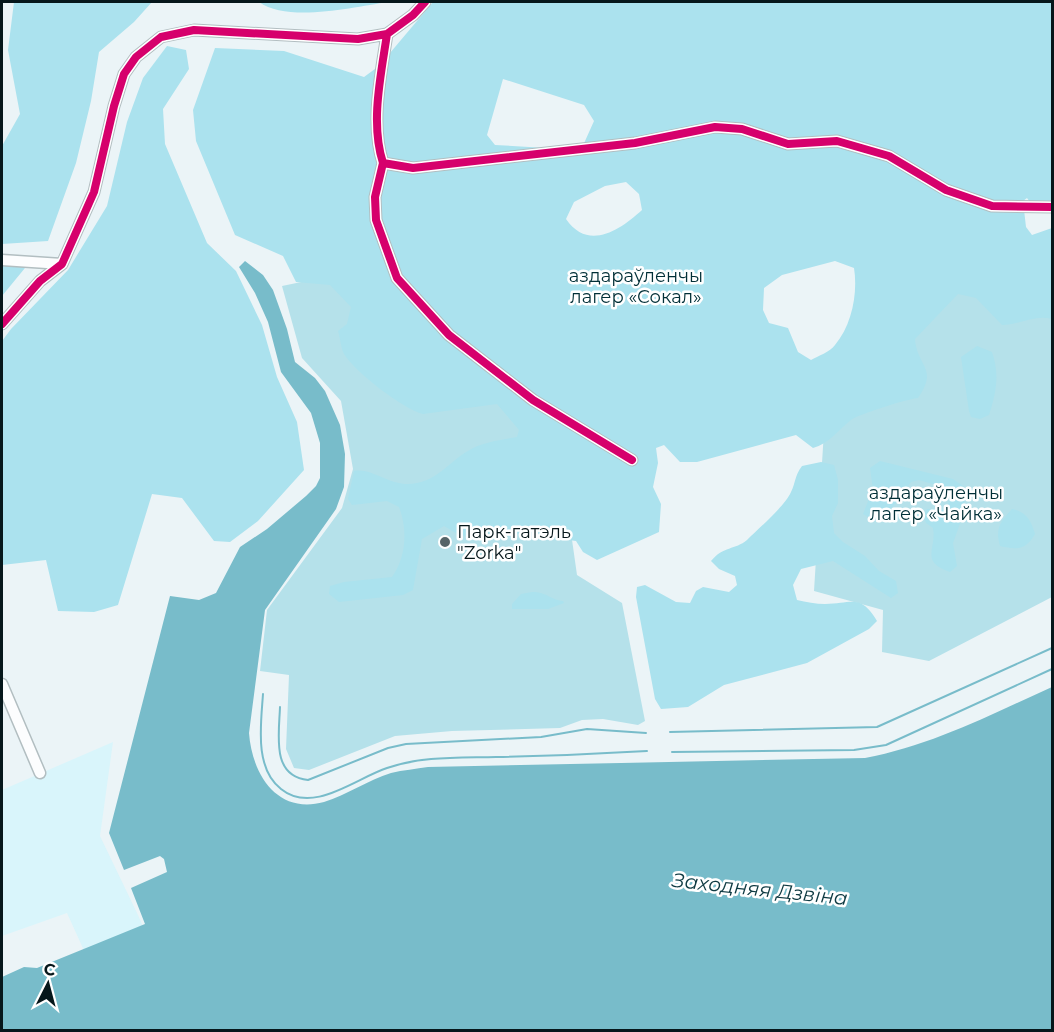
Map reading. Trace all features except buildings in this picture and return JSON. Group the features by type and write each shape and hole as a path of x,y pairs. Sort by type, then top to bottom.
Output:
{"street":[{"path":"2,324 40,280 62,264 94,192 114,105 124,74 136,57 161,37 194,30 358,39 387,34 413,15 425,2"},
{"path":"387,34 379,93 378,147 382,163 375,197 376,220 397,278 448,335 524,393 632,460"},
{"path":"382,163 412,168 635,143 715,127 742,129 788,144 837,141 889,156 946,190 992,206 1053,207"},
{"path":"2,260 62,264"},
{"path":"2,684 40,773"}],"shaded area":[{"path":"113,742 100,836 138,915 188,1030 120,1030 67,913 2,936 2,790"}],"green space":[{"path":"14,2 152,2 134,22 99,52 91,101 76,163 48,241 2,244 2,146 20,114 8,50"},
{"path":"259,2 388,2 304,13 287,12"},
{"name":"аздараўленчы лагер «Сокал»","path":"433,2 1052,2 1052,206 1035,209 1027,198 1023,201 1026,227 1032,235 1052,228 1052,319 1040,318 1002,325 976,298 958,294 915,339 927,374 924,388 918,398 856,417 829,440 813,448 796,435 697,462 680,462 664,445 656,448 658,463 653,487 661,504 659,532 597,560 583,552 576,541 506,532 461,536 444,526 422,539 413,590 403,595 339,602 329,594 330,586 344,582 392,577 403,552 404,525 399,507 387,501 352,505 348,499 354,471 368,472 399,483 417,483 438,474 461,455 479,445 517,437 519,430 497,404 423,414 414,411 392,398 358,370 344,354 338,331 347,324 351,307 330,285 296,282 283,256 235,235 196,141 193,110 215,48 284,51 364,77 379,66","holes":["503,79 584,105 594,121 581,150 495,145 487,135","626,182 639,194 642,210 624,225 604,234 594,236 575,229 566,219 574,202 605,186","835,261 854,268 854,298 846,328 833,347 811,360 798,352 788,328 769,323 763,310 764,288 782,275"]},
{"path":"167,46 186,50 189,69 163,109 165,144 207,243 236,271 262,325 277,377 297,422 304,470 258,521 230,542 214,541 182,498 152,494 118,605 94,612 58,611 46,560 2,565 2,341 68,270 107,206 127,122 143,78"},
{"name":"аздараўленчы лагер «Чайка»","path":"963,249 1052,272 1052,597 929,661 882,652 883,610 814,591 824,431"},
{"path":"34,257 2,296 2,259"},
{"name":"Парк-гатэль \"Zorka\"","path":"364,269 557,434 577,575 622,603 645,721 638,725 603,719 582,720 560,728 452,731 395,736 309,770 294,768 286,749 289,675 260,671 267,610 342,508 353,469 341,401 302,358 282,286"},
{"path":"977,346 992,352 996,376 989,415 980,419 971,417 969,411 961,357"},
{"path":"880,461 953,479 963,486 965,510 953,543 957,566 950,572 941,568 932,559 933,528 926,523 923,515 927,509 945,510 950,499 949,489 919,480 911,482 885,514 873,520 863,514 873,489 870,468"},
{"path":"821,462 834,465 838,480 838,503 832,516 834,533 843,542 865,556 879,571 896,581 898,593 891,598 833,561 801,569 793,585 797,600 822,604 860,603 871,612 877,621 869,629 807,663 724,685 688,707 661,709 655,699 636,597 637,587 645,585 676,602 690,603 696,591 703,587 729,592 737,585 735,576 719,569 711,561 724,550 747,540 777,510 788,498 802,466"},
{"path":"1012,509 1027,517 1035,534 1028,543 1020,548 1000,546 998,535 1000,526"},
{"path":"541,593 564,603 548,609 512,609 512,604 521,594"}],"water":[{"name":"Заходняя Дзвіна","path":"245,261 263,275 273,290 287,329 295,362 315,378 325,391 340,425 345,454 344,487 336,509 265,610 249,733 255,763 270,788 280,797 307,804 333,799 391,773 428,767 865,758 914,746 1052,687 1052,1030 2,1030 2,977 24,967 37,968 145,924 131,888 167,872 164,859 160,856 124,870 109,833 170,596 199,600 216,593 240,547 267,529 306,496 320,478 320,443 311,413 281,372 268,322 255,293 239,267"}],"waterway":[{"path":"670,732 877,727 1052,648"},
{"path":"672,752 854,750 886,745 1052,669"},
{"path":"263,694 261,719 263,758 272,780 293,796 307,798 334,792 387,768 414,761 647,751"},
{"path":"280,707 279,741 283,763 296,777 308,780 388,748 406,744 541,737 587,729 646,733"}],"cycle path":[{"path":"2,324 40,281 62,264 94,192 114,106 124,74 136,57 161,37 194,30 358,39 387,34 413,15 425,2"},
{"path":"387,34 377,115 377,132 383,163 413,168 635,143 715,127 742,129 788,144 837,141 889,156 946,190 992,206 1052,207"},
{"path":"383,163 375,197 376,220 397,278 449,335 533,400 632,460"}],"place":[{"name":"Парк-гатэль \"Zorka\"","path":"445,542"}]}
